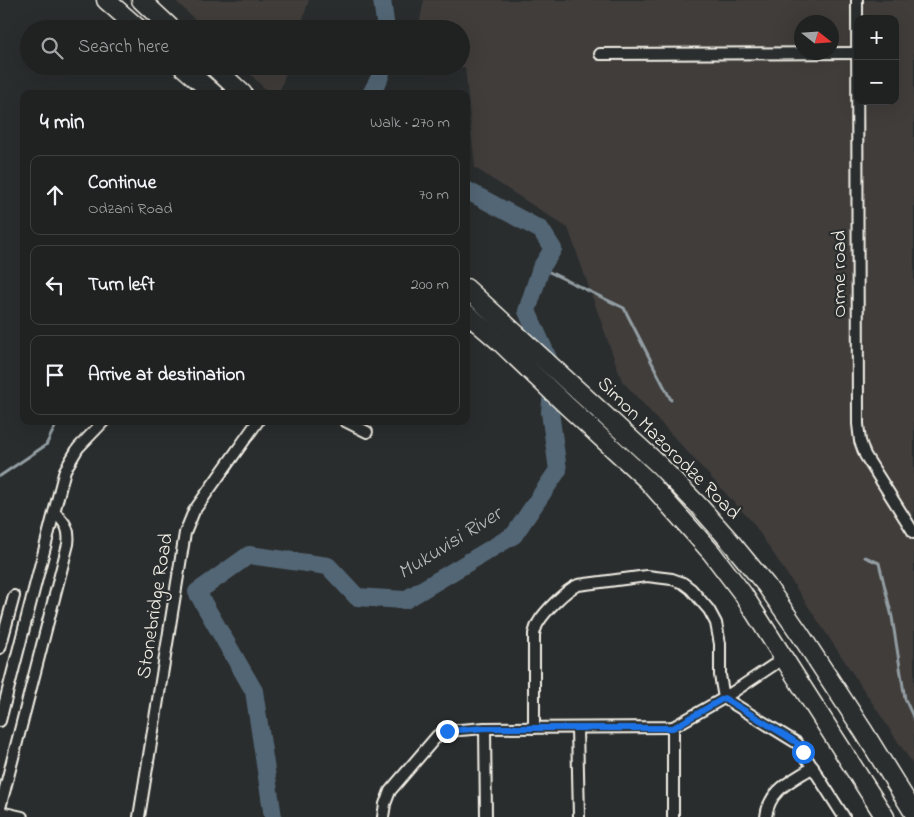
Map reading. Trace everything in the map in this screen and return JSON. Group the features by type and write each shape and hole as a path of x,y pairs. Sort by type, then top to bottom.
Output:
{"highway":[{"path":"106,0 129,20"},
{"path":"141,0 162,20"},
{"path":"192,75 209,90"},
{"path":"223,75 239,90"},
{"name":"Simon Mazorodze Road","path":"470,293 566,405 647,480 692,531 743,594 885,817"},
{"name":"Simon Mazorodze Road","path":"470,315 505,335 578,391 658,464 699,506 766,585 853,715 914,812"}],"street":[{"name":"Orme road","path":"857,0 857,15"},
{"path":"600,54 854,53"},
{"name":"Orme road","path":"857,60 858,424 860,442 865,455 914,532"},
{"path":"0,721 65,470 78,448 100,425"},
{"name":"Stonebridge Road","path":"139,817 184,533 194,511 255,425"},
{"path":"353,425 367,432"},
{"path":"0,808 68,544 69,534 67,526 55,513"},
{"path":"534,728 534,634 538,623 551,608 571,588 578,585 647,576 672,579 683,583 691,589 709,610 716,624 720,644 720,675 724,698 797,743 844,817"},
{"path":"0,648 14,596"},
{"path":"383,817 390,791 437,736 447,731 485,728 673,728 724,698 784,658"},
{"path":"485,728 486,817"},
{"path":"577,728 579,817"},
{"path":"673,728 673,817"},
{"path":"766,817 767,808 778,790 813,767"},
{"path":"0,812 22,817"}],"shaded area":[{"path":"175,0 309,0 303,20 195,20"},
{"path":"424,0 914,0 914,766 753,523 622,381 568,228 475,168 470,118 470,90 467,90 466,75 470,75 470,20 420,20"},
{"path":"251,75 285,75 280,90 266,90"}],"waterway":[{"path":"382,0 385,20"},
{"path":"373,90 380,75"},
{"name":"Mukuvisi River","path":"273,817 254,691 197,592 249,555 328,566 357,597 405,600 514,535 558,470 550,412 554,372 527,311 541,268 553,249 541,230 470,192"},
{"path":"541,268 624,308 671,400"},
{"path":"0,476 46,445 56,425"},
{"path":"865,557 879,563 892,617 905,699 914,719"}],"route":[{"path":"447,731 485,728 673,728 724,698 797,743 803,752"}]}
